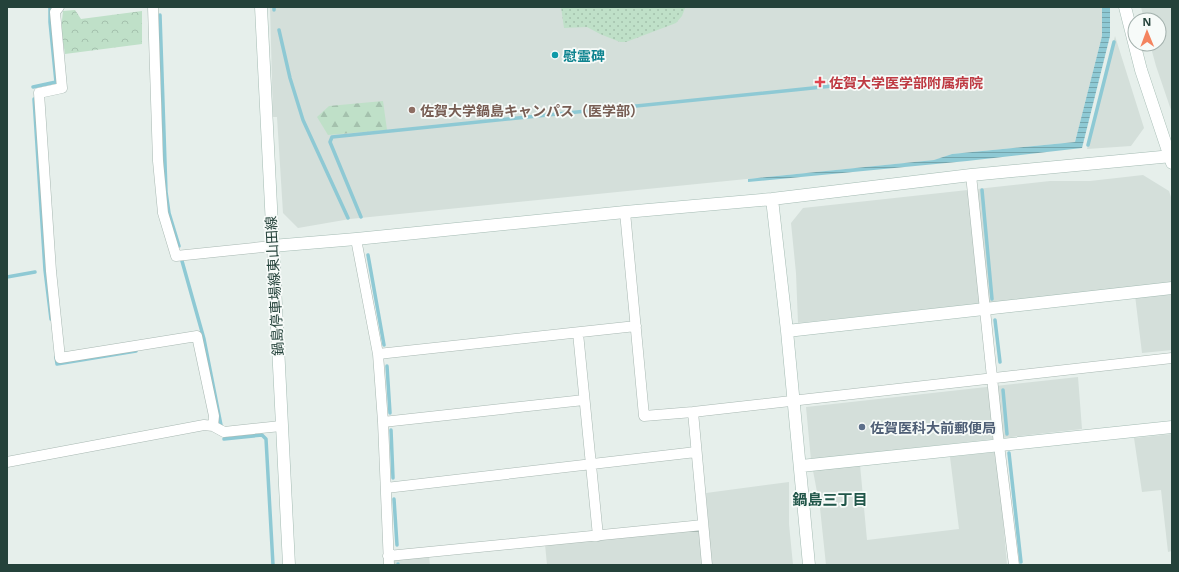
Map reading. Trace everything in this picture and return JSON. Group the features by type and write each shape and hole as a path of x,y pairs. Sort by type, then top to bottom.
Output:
{"street":[{"path":"59,7 55,12 62,88 39,93 51,271 60,358 196,336 214,416 213,426"},
{"path":"153,7 158,161 162,205 176,256 772,199 971,175 1171,159 1141,70 1125,7"},
{"name":"鍋島停車場線東山田線","path":"261,7 289,565"},
{"path":"971,175 999,445 1014,565"},
{"path":"772,199 801,466 809,565"},
{"path":"625,212 644,416 693,412 1172,358"},
{"path":"356,239 378,354 383,422 389,560 703,525"},
{"path":"787,331 1172,288"},
{"path":"378,354 636,326"},
{"path":"578,333 598,536"},
{"path":"383,422 584,400"},
{"path":"693,412 707,565"},
{"path":"7,462 204,425 213,426 224,432 281,426"},
{"path":"801,466 1172,427"},
{"path":"386,488 696,452"}],"shaded area":[{"path":"270,7 1110,8 1102,9 1102,36 1075,142 952,154 935,160 350,219 298,228 283,213 277,117 273,117"},
{"path":"1141,7 1172,7 1172,113 1152,52 1167,52 1167,12 1142,12"},
{"path":"1115,36 1144,128 1131,146 1087,149"},
{"path":"1143,175 1169,191 1172,200 1172,350 1142,353 1134,287 798,323 796,273 791,223 803,208 1050,181 1090,181"},
{"path":"1078,377 1082,429 859,454 867,540 959,529 950,457 997,452 1007,565 826,565 820,508 811,460 806,407"},
{"path":"1172,434 1172,551 1168,552 1161,490 1142,492 1134,438"},
{"path":"789,482 789,524 793,565 547,565 545,544 709,528 706,493"},
{"path":"429,556 430,565 392,565 392,559"}],"green space":[{"path":"561,7 685,8 682,16 676,23 626,42 620,42 587,27 564,28"},
{"path":"75,10 81,19 142,11 142,44 65,54 61,30 63,11"},
{"path":"383,101 387,130 328,135 317,117 329,106"}],"water":[{"path":"1102,8 1110,8 1110,36 1082,148 967,161 748,182 748,179 934,160 952,154 1075,142 1102,36"}],"waterway":[{"path":"33,87 56,82 50,7"},
{"path":"160,15 166,192 169,213 179,246"},
{"path":"279,30 290,78 303,120 348,218"},
{"path":"1088,145 1114,42"},
{"path":"361,217 330,142 332,137 842,85"},
{"path":"34,99 45,270 51,319"},
{"path":"982,190 992,299"},
{"path":"368,255 384,345"},
{"path":"182,261 204,339 221,425"},
{"path":"7,277 35,272"},
{"path":"995,320 1000,362"},
{"path":"56,357 57,364 136,351"},
{"path":"387,366 390,413"},
{"path":"1003,390 1007,434"},
{"path":"391,430 393,478"},
{"path":"224,439 262,435 266,439 273,565"},
{"path":"1009,453 1021,562"},
{"path":"394,499 397,545"}],"place":[{"name":"慰霊碑","path":"555,55"},
{"name":"佐賀大学医学部附属病院","path":"820,82"},
{"name":"佐賀大学鍋島キャンパス（医学部）","path":"412,110"},
{"name":"佐賀医科大前郵便局","path":"862,427"}],"district":[{"name":"鍋島三丁目","path":"830,499"}]}
